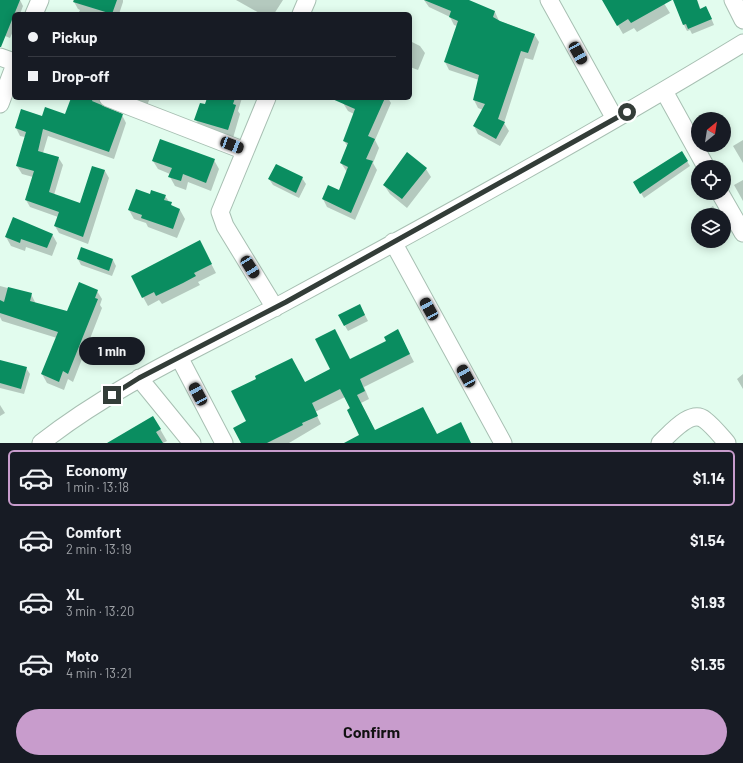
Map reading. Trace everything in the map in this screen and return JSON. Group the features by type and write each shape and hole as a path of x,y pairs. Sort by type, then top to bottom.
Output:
{"street":[{"path":"35,12 40,0"},
{"path":"303,12 307,0"},
{"path":"549,0 615,118"},
{"path":"733,0 743,20"},
{"path":"42,443 72,420 139,378 275,308 664,92 743,43"},
{"path":"0,57 12,61"},
{"path":"0,104 12,72"},
{"path":"664,92 702,160"},
{"path":"113,100 246,151"},
{"path":"266,100 220,212 225,226 275,308"},
{"path":"724,200 743,233"},
{"path":"393,242 503,443"},
{"path":"179,357 224,443"},
{"path":"139,378 192,443"},
{"path":"660,443 687,420 693,417 704,418 727,443"}],"building":[{"path":"0,0 20,0 15,12 12,12 12,20 0,47"},
{"path":"74,0 117,0 113,12 106,12 73,2"},
{"path":"424,0 469,0 495,11 493,17 500,21 535,34 528,53 521,51 498,119 505,122 496,139 473,126 485,104 473,100 479,75 444,62 458,21 449,17 451,11"},
{"path":"602,0 672,0 631,23 628,19 617,26"},
{"path":"673,0 697,0 700,9 706,6 712,19 688,29 686,24 683,25"},
{"path":"70,100 92,100 123,114 109,152 43,129 38,151 59,157 49,192 80,203 92,166 105,170 83,237 54,226 59,212 25,200 34,171 16,166 26,132 15,128 21,109 42,116 45,107 65,114"},
{"path":"206,100 234,100 233,104 236,105 228,130 194,120 200,103 205,104"},
{"path":"335,100 384,100 368,136 375,139 366,159 373,161 351,213 322,199 328,185 339,190 348,167 340,163 348,143 343,141 355,109"},
{"path":"160,139 215,159 206,183 183,174 181,181 168,177 172,168 152,161"},
{"path":"682,151 688,161 640,194 633,182"},
{"path":"407,152 427,168 402,199 383,185"},
{"path":"276,164 303,177 296,193 268,179"},
{"path":"136,189 150,194 151,190 166,195 164,200 172,202 171,205 180,209 173,229 141,218 142,215 128,210"},
{"path":"13,217 53,234 47,248 21,239 20,243 5,237"},
{"path":"200,240 212,264 194,273 196,276 183,283 156,296 154,292 142,298 131,276"},
{"path":"81,247 113,259 109,271 77,259"},
{"path":"79,282 98,290 95,298 98,299 68,374 63,371 59,382 41,374 58,332 0,313 0,300 4,302 8,287 32,293 30,301 67,311"},
{"path":"360,304 365,315 344,326 338,315"},
{"path":"335,329 350,359 386,341 384,337 398,329 410,354 360,379 365,391 357,395 375,430 423,407 437,434 461,422 471,443 344,443 359,435 347,410 350,408 340,389 312,403 318,416 302,423 303,425 267,443 241,443 233,428 246,421 231,391 256,379 255,376 292,358 305,382 330,369 315,339"},
{"path":"0,360 27,367 21,389 0,383"},
{"path":"153,416 161,429 156,432 163,443 107,443"}],"route":[{"path":"112,395 139,378 286,302 627,112"}]}
